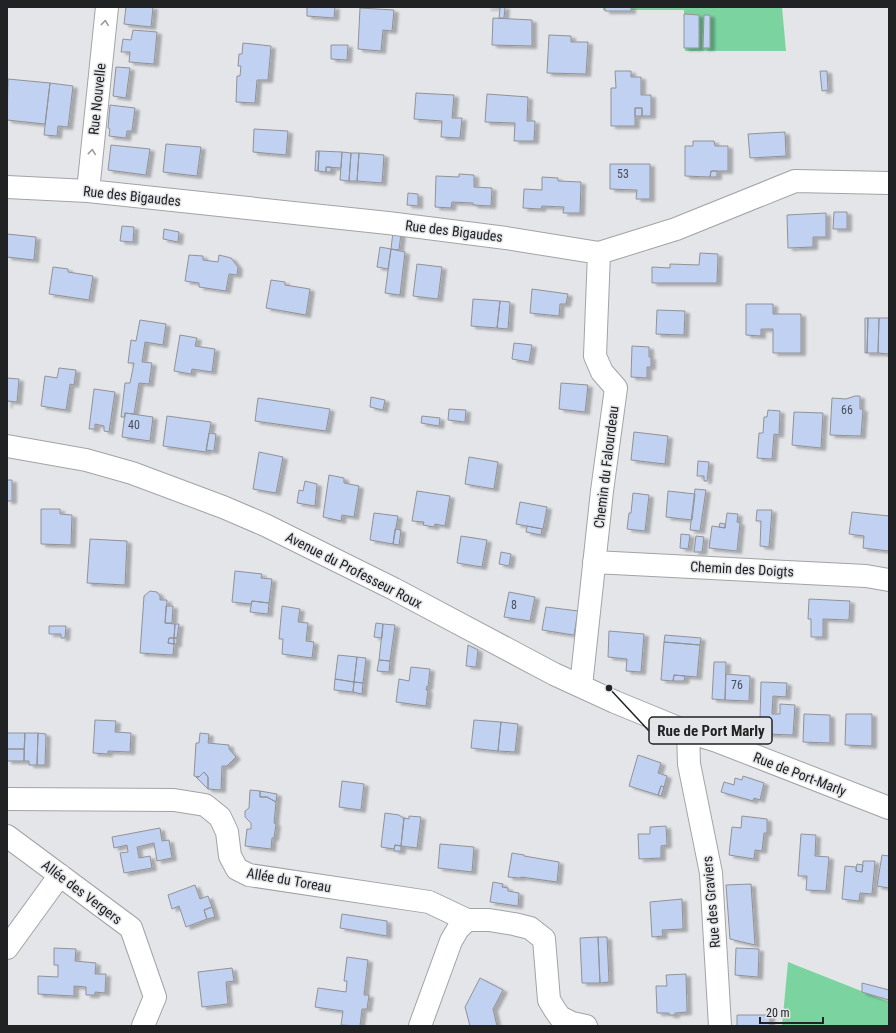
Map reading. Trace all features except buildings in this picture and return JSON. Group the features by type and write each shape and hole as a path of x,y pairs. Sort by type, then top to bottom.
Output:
{"street":[{"name":"Rue Nouvelle","path":"88,191 107,7"},
{"name":"Rue des Bigaudes","path":"7,187 88,191 388,223 506,238 599,253 676,229 795,181 889,182"},
{"name":"Chemin du Falourdeau","path":"581,686 602,491 616,388 602,372 595,356 599,253"},
{"name":"Avenue du Professeur Roux","path":"7,446 86,460 175,488 223,507 265,525 394,589 554,674 615,702 688,732"},
{"name":"Chemin des Doigts","path":"594,562 866,576 889,580"},
{"name":"Rue de Port-Marly","path":"688,732 727,745 889,808"},
{"name":"Rue des Graviers","path":"688,732 689,764 711,873 720,1026"},
{"name":"Allée du Toreau","path":"7,799 174,800 205,805 220,817 227,832 230,856 236,869 249,875 429,902 467,920"},
{"name":"Allée des Vergers","path":"7,836 131,928 155,997 143,1026"},
{"path":"7,948 60,875"},
{"path":"420,1026 451,941 458,929 467,920 490,920 530,928 544,939 549,1000 560,1016 572,1023 586,1026"}],"green space":[{"path":"603,7 782,7 786,51 685,51 684,10 603,10"},
{"path":"788,962 889,1002 889,1026 782,1026"}],"place":[{"name":"Rue de Port Marly","path":"609,688"}]}
